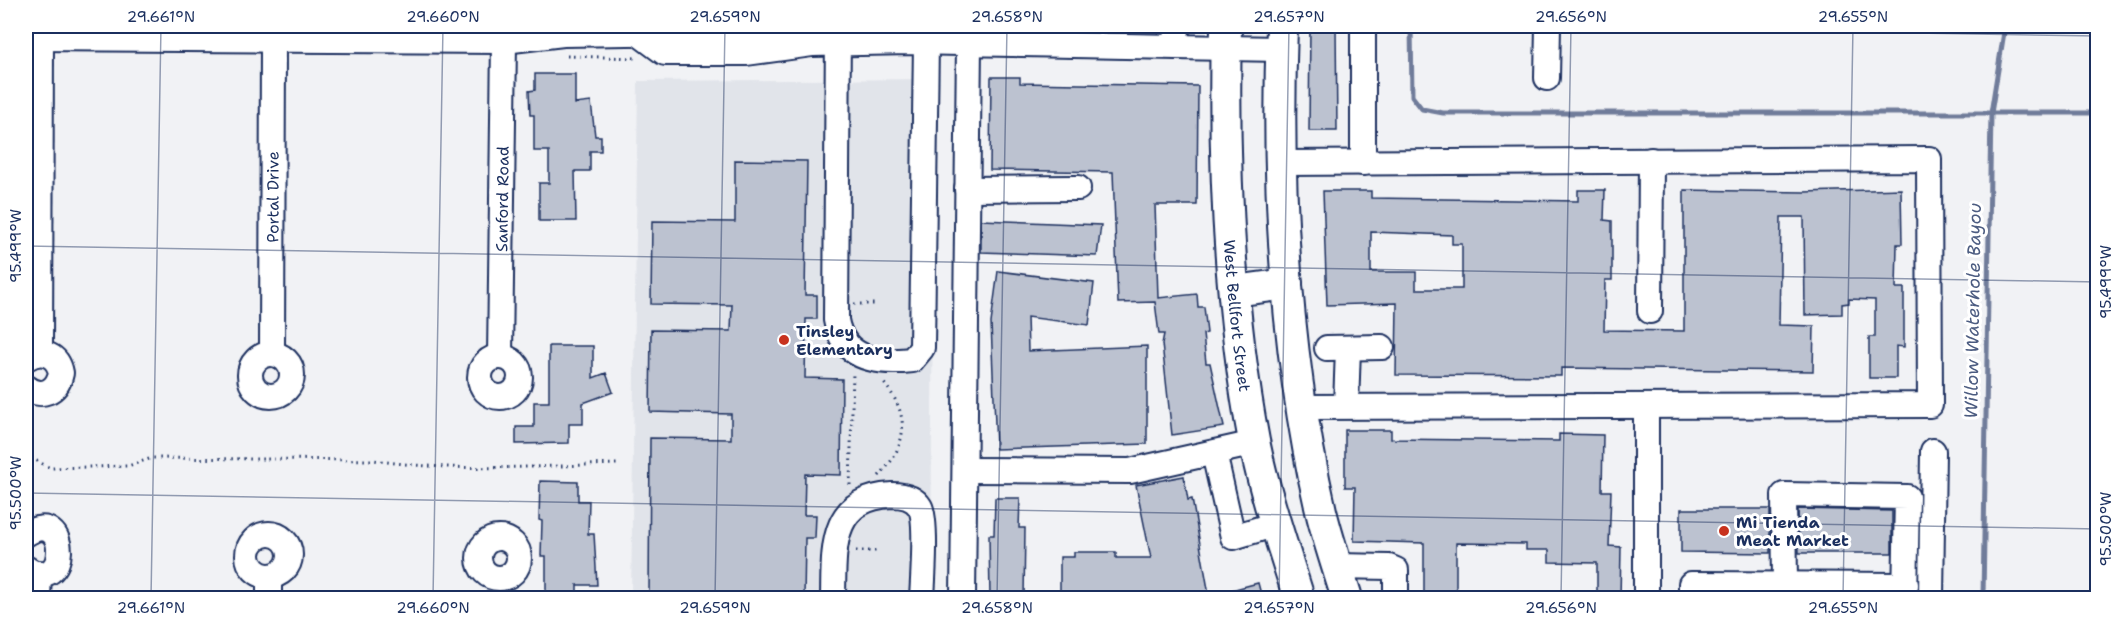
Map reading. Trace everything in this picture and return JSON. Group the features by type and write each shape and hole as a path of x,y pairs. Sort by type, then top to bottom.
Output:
{"main road":[{"name":"West Bellfort Street","path":"1225,37 1234,291 1240,358 1255,443 1276,524 1299,598"},
{"path":"1281,37 1281,163 1287,284 1302,407 1321,512 1347,598"},
{"path":"1234,291 1287,284"},
{"path":"1276,524 1321,512"}],"street":[{"path":"1363,26 1363,162"},
{"path":"1547,78 1548,26"},
{"path":"26,387 41,394 55,388 61,373 55,359 33,356 33,38 504,41 638,29 757,28 812,44"},
{"path":"638,29 665,52 746,53 812,44 838,35 1281,37"},
{"path":"838,35 834,303 839,335 851,349 863,356 883,362 912,360 922,348 916,36"},
{"path":"963,598 967,189 978,37"},
{"name":"Portal Drive","path":"272,353 273,40"},
{"name":"Sanford Road","path":"500,357 504,41"},
{"path":"1281,163 1929,159 1930,405 1302,407"},
{"path":"1650,311 1651,160"},
{"path":"967,189 1078,188"},
{"path":"1346,406 1337,348 1382,347"},
{"path":"1646,406 1646,598"},
{"path":"965,470 1130,471 1255,443"},
{"path":"1931,598 1933,451"},
{"path":"1214,453 1233,537 1276,524"},
{"path":"1691,598 1691,584 1728,591 1778,592 1906,592 1907,497 1784,495 1778,592"},
{"path":"833,598 834,550 838,531 846,516 858,503 873,496 910,497 921,507 922,598"},
{"path":"26,534 39,529 48,531 59,543 61,552 54,567 32,571 38,598"},
{"path":"1337,566 1389,567 1396,570 1394,598"}],"path":[{"path":"853,304 878,303"},
{"path":"850,487 854,365"},
{"path":"878,376 900,405 903,419 902,437 896,455 878,477"},
{"path":"26,455 50,468 128,466 152,458 374,460 400,464 511,466 619,464"},
{"path":"852,550 878,551"}],"shaded area":[{"name":"Tinsley Elementary","path":"934,79 931,598 631,598 638,81"}],"building":[{"path":"1310,26 1336,26 1337,131 1309,131"},
{"path":"535,74 575,74 575,104 591,102 595,136 601,136 601,151 590,151 590,171 575,171 576,221 539,221 539,183 549,183 549,151 534,151 534,115 530,115 529,91 535,90"},
{"path":"991,77 1020,77 1020,83 1198,86 1197,205 1155,205 1158,298 1197,294 1198,307 1204,307 1207,333 1203,334 1206,363 1210,363 1224,427 1172,435 1162,344 1164,334 1159,334 1155,302 1118,303 1113,172 990,170"},
{"path":"735,160 807,161 805,295 817,295 817,319 806,319 805,378 842,379 841,475 805,474 804,515 816,515 815,538 805,538 804,598 649,598 650,438 731,439 731,414 650,412 651,330 731,331 732,305 651,304 652,221 735,222"},
{"path":"1901,189 1902,244 1897,244 1896,288 1904,288 1904,347 1896,346 1896,378 1869,378 1869,337 1875,337 1875,300 1849,299 1849,303 1842,304 1842,314 1805,315 1804,217 1781,217 1779,325 1814,326 1813,371 1561,368 1561,376 1396,375 1397,303 1327,305 1323,191 1371,191 1371,198 1578,201 1578,190 1605,190 1604,220 1612,221 1612,280 1605,280 1604,330 1684,331 1684,190 1804,192","holes":["1371,232 1452,235 1452,244 1462,244 1462,289 1416,289 1416,272 1371,272"]},
{"path":"981,220 1101,225 1097,256 981,252"},
{"path":"998,271 1094,283 1089,325 1027,317 1028,351 1147,346 1147,444 996,449 991,323"},
{"path":"549,346 593,346 593,378 606,373 613,392 583,403 583,424 569,424 569,443 516,444 516,427 534,427 534,402 549,402"},
{"path":"1345,430 1391,430 1391,439 1559,441 1559,434 1603,435 1602,491 1611,491 1609,546 1621,547 1620,598 1597,598 1597,563 1549,562 1549,550 1526,550 1526,544 1456,543 1456,592 1449,592 1449,598 1424,598 1424,543 1354,541 1355,487 1345,487"},
{"path":"1184,476 1188,500 1192,499 1209,595 1191,598 1060,598 1060,557 1074,557 1074,552 1116,552 1116,558 1151,558 1136,485"},
{"path":"540,481 578,482 578,501 589,501 588,534 594,534 597,585 577,585 577,598 546,598 546,556 541,556 542,521 539,520"},
{"path":"995,498 1020,498 1019,528 1025,528 1024,598 990,598 989,535 994,535"},
{"name":"Mi Tienda Meat Market","path":"1681,509 1770,509 1770,553 1681,552"},
{"path":"1798,509 1892,511 1892,553 1799,553"},
{"path":"1258,583 1262,598 1216,598 1216,594"}],"waterway":[{"path":"1411,26 1412,96 1422,109 1443,113 2098,113"},
{"name":"Willow Waterhole Bayou","path":"1983,598 1991,113 2005,26"}],"place":[{"name":"Tinsley Elementary","path":"784,340"},
{"name":"Mi Tienda Meat Market","path":"1724,531"}]}
